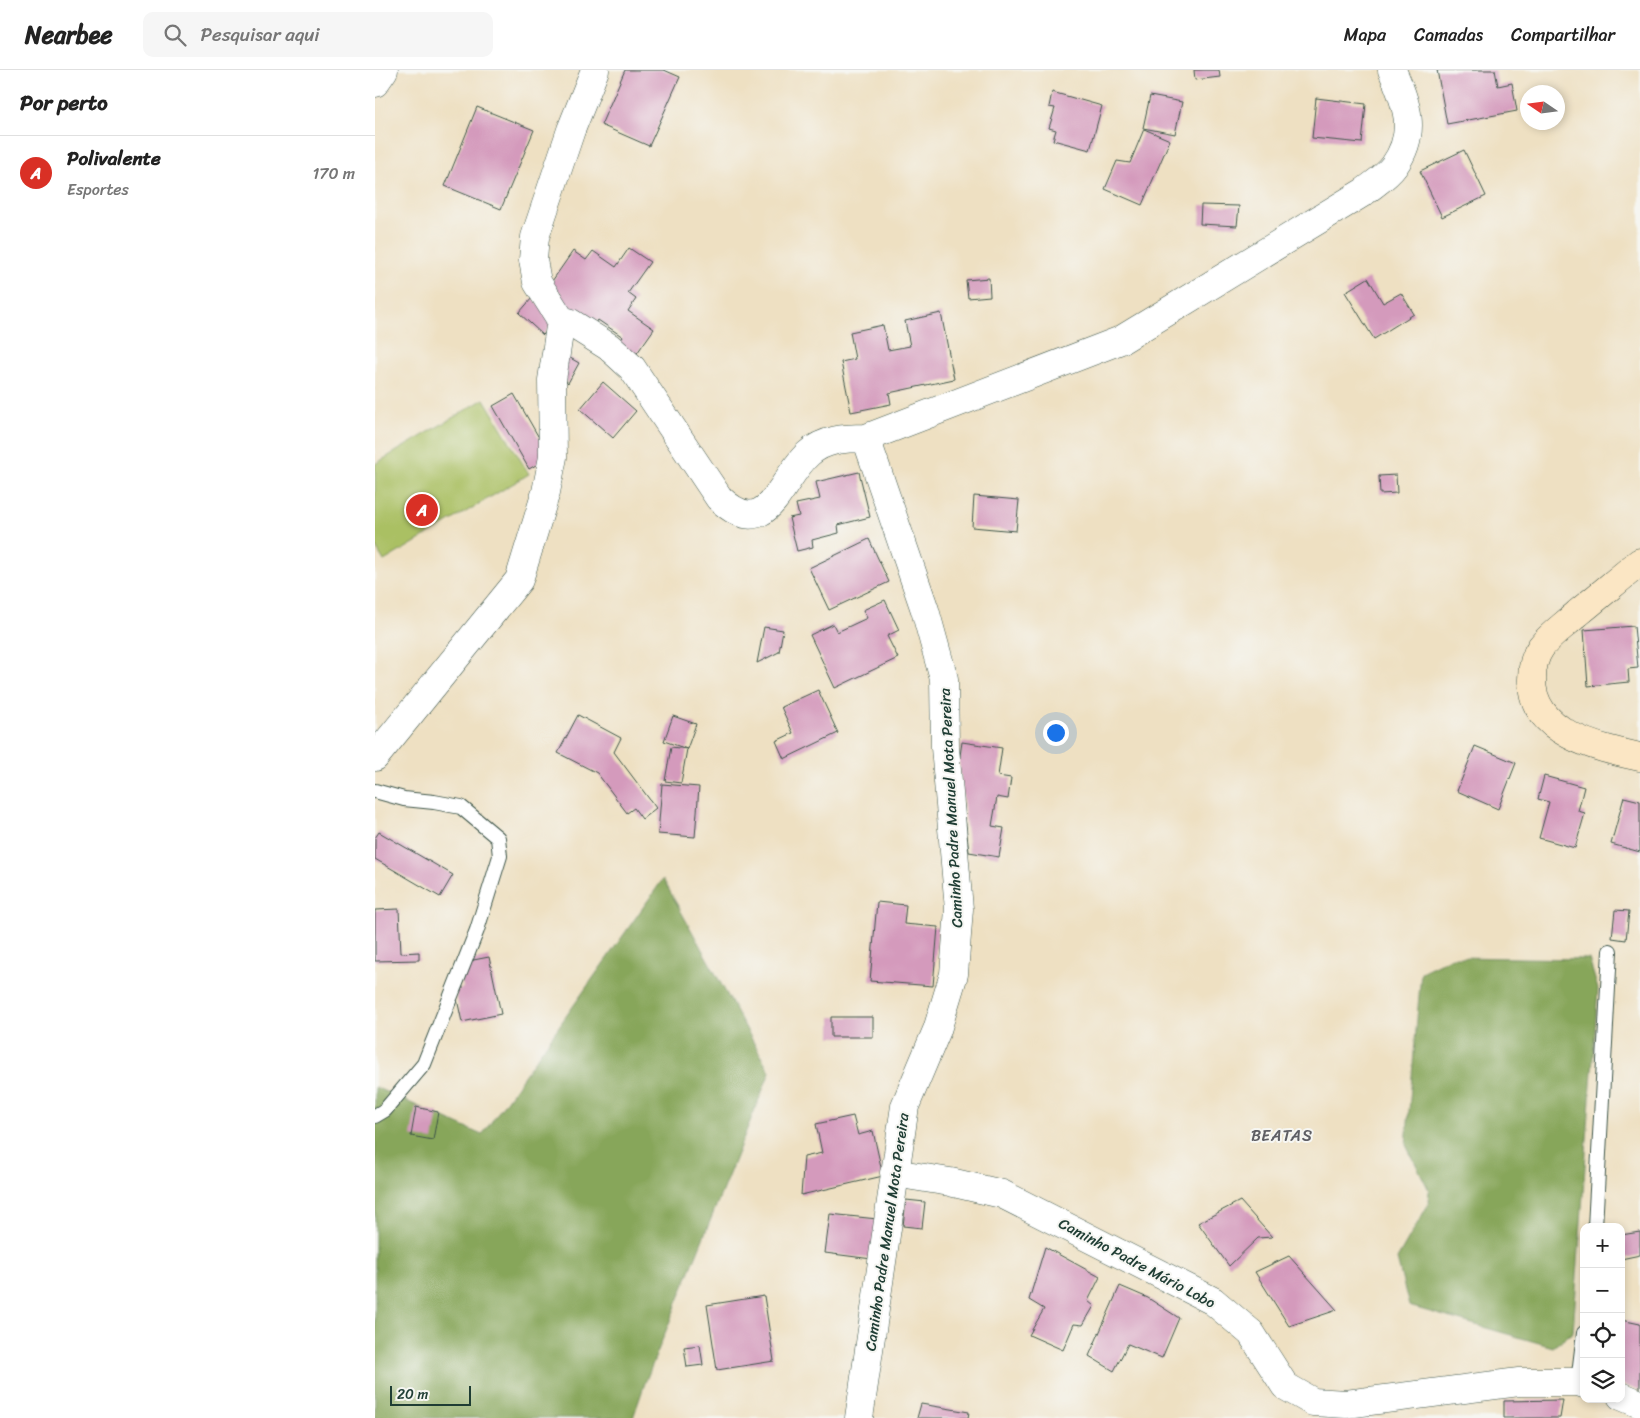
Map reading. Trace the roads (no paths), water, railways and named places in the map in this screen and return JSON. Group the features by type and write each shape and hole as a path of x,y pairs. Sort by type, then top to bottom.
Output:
{"main road":[{"path":"1640,562 1559,629 1541,647 1532,666 1532,687 1539,707 1556,727 1571,736 1603,749 1640,757"}],"street":[{"path":"375,83 384,70"},
{"path":"375,756 519,580 546,492 553,457 552,380 561,320 537,282 533,260 535,237 571,130 595,70"},
{"path":"561,320 571,323 609,347 633,368 719,498 732,510 743,515 757,513 771,505 808,454 828,441 866,438 1121,340 1365,192 1393,167 1408,141 1408,109 1392,70"},
{"name":"Caminho Padre Manuel Mota Pereira","path":"859,1418 905,1106 937,1030 954,974 959,909 945,747 944,679 925,610 866,438"},
{"name":"Caminho Padre Mário Lobo","path":"894,1173 950,1182 1002,1194 1213,1301 1251,1334 1285,1386 1313,1402 1346,1404 1519,1382 1580,1383"},
{"path":"1625,1398 1640,1404"}],"lane":[{"path":"375,791 403,800 434,802 461,807 498,838 499,856 477,930 424,1064 385,1110 375,1116"},
{"path":"1595,1223 1610,951"}],"place":[{"name":"Polivalente","path":"422,510"}],"district":[{"name":"BEATAS","path":"1282,1135"}]}
